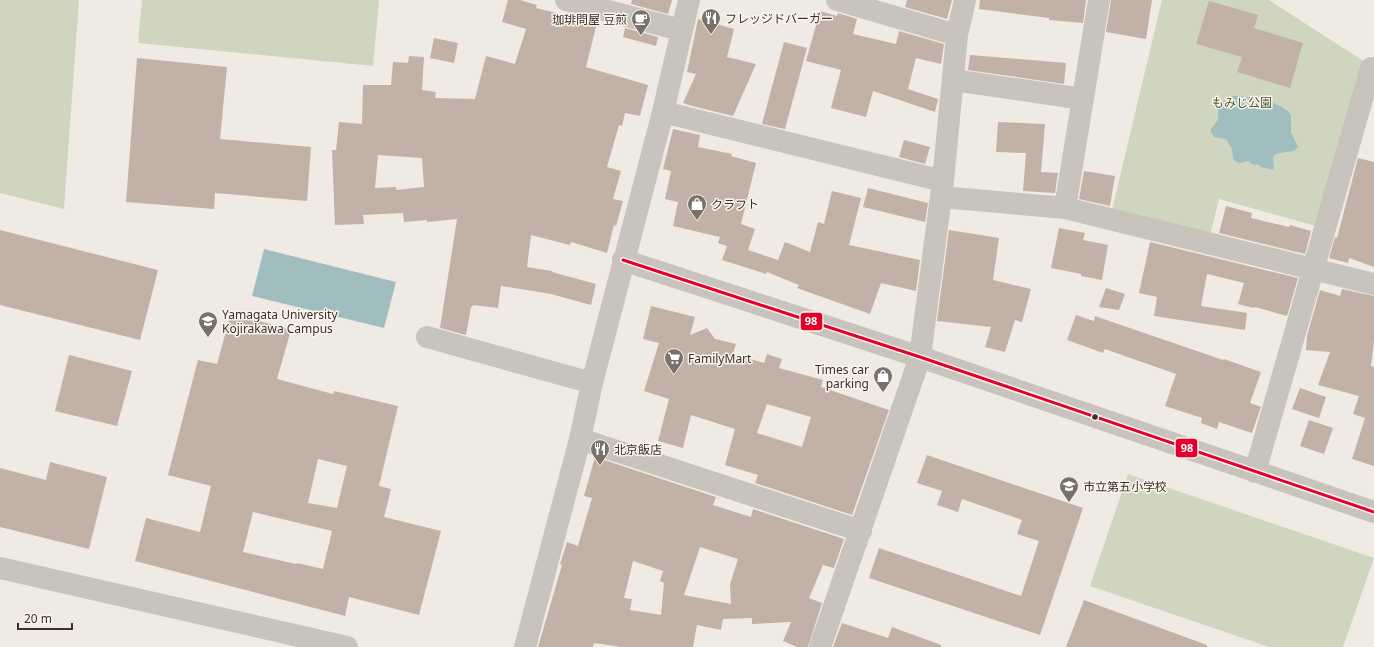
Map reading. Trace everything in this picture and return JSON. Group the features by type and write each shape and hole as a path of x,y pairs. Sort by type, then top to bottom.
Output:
{"street":[{"path":"566,0 681,30"},
{"path":"525,647 580,439 592,383 623,260 663,112 689,0"},
{"path":"837,0 957,35"},
{"path":"820,647 920,357 942,189 957,35 965,0"},
{"path":"1065,208 1099,0"},
{"path":"1255,472 1373,65"},
{"path":"953,80 1083,99"},
{"path":"663,112 942,189 1065,208 1374,284"},
{"path":"623,260 920,357 1374,512"},
{"path":"427,337 592,383"},
{"path":"580,439 861,531"},
{"path":"0,568 347,647"}],"green space":[{"path":"0,0 79,0 64,209 0,193"},
{"path":"142,0 379,0 373,66 138,43"},
{"name":"もみじ公園","path":"1162,0 1269,0 1365,62 1316,226 1219,199 1210,235 1112,210"},
{"path":"1128,474 1374,558 1343,647 1269,647 1090,586"}],"water":[{"path":"1233,96 1264,100 1281,106 1291,115 1291,132 1298,147 1291,152 1276,154 1273,157 1273,170 1261,167 1258,164 1253,165 1248,161 1241,163 1236,162 1233,158 1232,149 1226,139 1214,137 1210,130 1218,120 1218,111 1222,102"},
{"path":"264,249 396,282 384,328 252,296"}],"building":[{"path":"508,0 520,0 537,5 536,8 597,23 586,67 648,85 640,116 625,113 622,126 619,125 607,167 621,171 613,199 623,201 616,226 614,225 607,253 571,242 570,245 531,235 527,267 552,271 596,284 591,305 551,294 501,286 498,308 473,305 471,307 466,335 440,328 457,219 427,222 427,220 404,222 403,213 363,215 364,224 335,225 332,150 336,150 339,122 362,124 363,85 391,85 393,62 408,63 409,56 424,57 422,90 436,92 435,98 475,99 486,56 515,64 526,29 502,22","holes":["378,155 422,158 424,187 396,190 396,187 375,188"]},
{"path":"632,0 672,0 668,14 631,4"},
{"path":"907,0 952,0 947,19 905,7"},
{"path":"980,0 1086,0 1083,23 1049,20 1049,18 979,9"},
{"path":"1111,0 1152,0 1146,39 1106,32"},
{"path":"1209,1 1258,15 1254,28 1303,43 1290,88 1237,72 1242,57 1196,44"},
{"path":"820,11 837,16 838,13 857,19 853,34 896,44 899,31 944,44 941,64 916,58 908,89 938,99 935,112 873,91 866,117 831,108 841,70 806,61"},
{"path":"698,19 734,29 727,57 756,64 733,116 683,103 696,74 687,72"},
{"path":"625,28 658,37 656,46 623,37"},
{"path":"434,38 458,43 454,63 430,58"},
{"path":"784,42 807,48 785,129 762,124"},
{"path":"970,55 1066,63 1064,84 968,70"},
{"path":"137,58 227,67 220,139 311,147 307,201 215,193 214,209 126,202"},
{"path":"998,122 1045,124 1041,172 1058,173 1055,193 1023,191 1026,153 996,152"},
{"path":"673,129 700,135 698,147 732,154 731,156 756,163 741,224 755,229 748,250 778,260 785,242 810,252 818,222 824,224 832,191 861,198 849,245 920,260 916,291 881,283 870,314 797,288 799,285 767,272 766,274 722,260 727,246 718,243 720,237 673,226 678,202 665,199 671,171 663,169"},
{"path":"904,140 930,147 925,164 899,157"},
{"path":"1358,158 1374,162 1374,267 1349,258 1348,263 1329,258 1335,237 1337,238"},
{"path":"1084,171 1115,176 1110,206 1079,199"},
{"path":"868,188 928,203 925,222 863,207"},
{"path":"1226,206 1252,213 1251,218 1289,227 1290,225 1311,231 1305,254 1219,233"},
{"path":"1059,228 1085,233 1083,240 1108,245 1102,280 1051,268"},
{"path":"0,230 158,270 140,340 0,305"},
{"path":"949,230 999,238 993,280 1031,289 1022,322 1015,320 1005,352 985,347 991,327 937,321"},
{"path":"1150,242 1298,278 1287,316 1238,304 1244,283 1207,274 1201,306 1247,313 1245,330 1154,316 1157,297 1139,293"},
{"path":"1106,288 1125,294 1119,310 1099,307"},
{"path":"1342,289 1374,296 1374,342 1371,366 1374,367 1374,466 1352,459 1365,418 1353,414 1359,396 1318,385 1330,352 1306,350 1307,336 1320,290 1340,296"},
{"path":"651,306 695,317 690,335 707,328 715,339 736,344 733,354 764,363 767,354 782,359 779,368 823,380 821,387 889,410 852,515 755,483 758,475 725,465 735,429 691,415 683,448 658,441 669,399 644,391 659,343 643,339","holes":["767,404 811,417 802,447 757,433"]},
{"path":"231,313 291,330 277,379 333,394 334,391 398,406 379,486 391,489 384,517 441,531 419,615 349,597 345,616 135,561 146,518 200,532 211,486 168,475 198,360 217,364","holes":["318,459 347,466 337,508 308,503","253,512 332,531 323,569 243,552"]},
{"path":"1076,315 1094,321 1095,316 1261,372 1250,403 1261,407 1252,433 1219,422 1217,429 1201,423 1202,418 1165,406 1176,374 1105,349 1103,353 1067,340"},
{"path":"69,355 132,371 117,426 55,411"},
{"path":"1300,388 1326,397 1319,418 1292,409"},
{"path":"1309,420 1333,428 1324,454 1300,446"},
{"path":"927,455 1083,508 1040,635 869,578 879,548 1021,596 1039,541 1017,534 1022,520 962,499 958,512 937,505 942,491 917,483"},
{"path":"595,457 716,497 713,505 751,517 753,509 844,539 834,568 823,565 809,598 822,603 808,647 797,647 783,641 791,622 752,624 752,618 723,619 721,630 697,625 693,647 621,647 594,643 593,647 538,647 562,565 560,564 567,542 578,546 592,498 584,496","holes":["700,547 738,559 730,584 731,604 684,595","633,561 663,571 660,581 664,583 661,615 630,610 632,599 624,598"]},
{"path":"50,462 107,477 89,549 0,527 0,468 46,480"},
{"path":"1084,600 1207,645 1207,647 1066,647"},
{"path":"842,623 888,638 892,627 941,645 941,647 833,647"}],"transit line":[{"name":"98","path":"623,260 920,357 1374,512"}],"place":[{"name":"フレッジドバーガー","path":"711,35"},
{"name":"珈琲問屋 豆煎","path":"641,36"},
{"name":"クラフト","path":"697,221"},
{"name":"Yamagata University Kojirakawa Campus","path":"208,338"},
{"name":"FamilyMart","path":"674,375"},
{"name":"Times car parking","path":"883,393"},
{"name":"北京飯店","path":"600,466"},
{"name":"市立第五小学校","path":"1069,503"}]}
